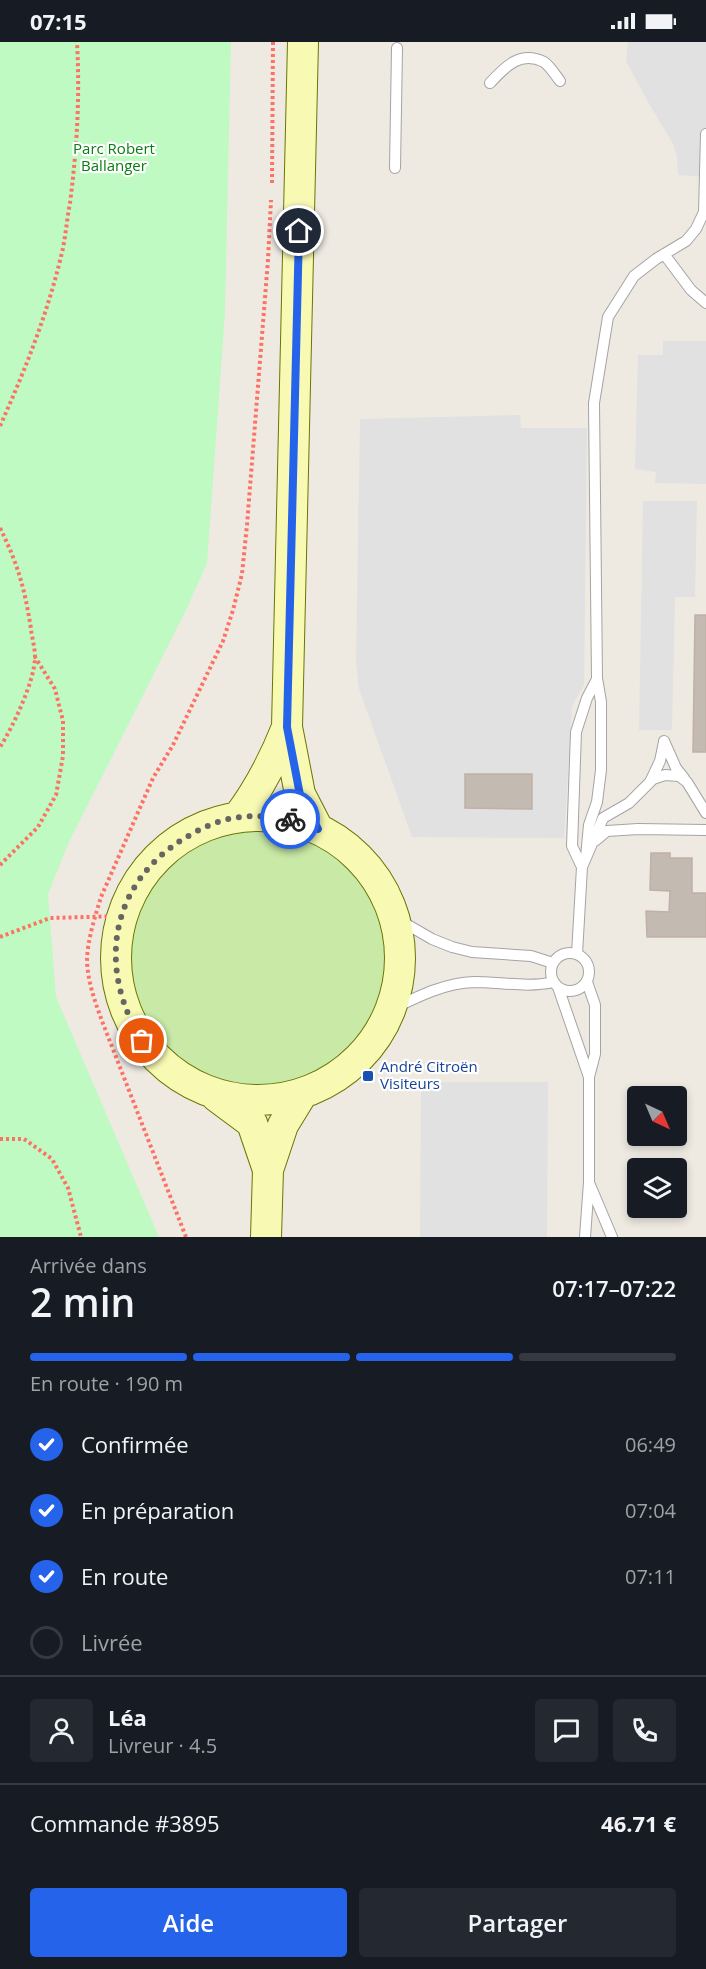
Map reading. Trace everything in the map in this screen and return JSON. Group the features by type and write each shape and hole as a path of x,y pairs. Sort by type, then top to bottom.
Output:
{"main road":[{"path":"303,42 287,727 300,795 318,829"},
{"path":"238,817 257,792 273,762 287,727"},
{"path":"211,1093 256,1101 302,1094 325,1084 358,1059 379,1033 390,1010 396,992 400,964 399,936 386,895 373,874 357,856 339,841 318,829 292,820 265,816 238,817 201,828 167,848 152,862 109,916 117,937 116,970 122,1002 130,1023 156,1058 172,1073 211,1093 252,1123 268,1170"},
{"path":"266,1237 268,1170 283,1125 302,1094"}],"lane":[{"path":"395,168 397,48"},
{"path":"490,83 510,63 528,58 546,63 560,81"},
{"path":"577,954 589,825 597,802 602,770 601,702 597,678 594,403 601,354 608,317 634,276 686,241 696,230 704,212 706,134"},
{"path":"664,254 691,290 706,303"},
{"path":"584,862 572,846 576,732 587,698 597,678"},
{"path":"649,783 660,761 664,741 676,768 706,813"},
{"path":"584,862 603,818 629,803 649,783 665,775 680,776 687,782"},
{"path":"592,843 607,831 638,829 706,831"},
{"path":"394,917 432,939 452,947 472,952 531,956 553,963"},
{"path":"585,1237 589,1182 590,1077 595,1054 595,1005 587,982 589,975 587,963 577,954 571,953 560,956 553,963 551,976 590,1077"},
{"path":"390,1010 434,990 456,984 474,982 556,984 570,991 577,990 587,982"},
{"path":"589,1182 612,1237"}],"path":[{"path":"0,426 25,372 47,309 64,246 74,170 80,92 77,42"},
{"path":"186,1237 102,1021 90,986 87,960 109,916 101,897 153,778 173,746 223,641 242,573 272,192 273,42"},
{"path":"0,528 17,564 26,599 35,657 28,686 10,730 0,747"},
{"path":"0,865 38,827 56,795 62,766 63,721 55,689 35,657"},
{"path":"0,937 50,918 109,916"},
{"path":"0,1139 24,1139 52,1159 68,1188 81,1237"}],"green space":[{"name":"Parc Robert Ballanger","path":"0,42 231,42 225,312 207,563 187,608 69,842 48,894 56,997 159,1237 0,1237"},
{"path":"257,827 282,830 307,837 329,849 349,865 365,885 377,907 384,932 387,957 384,982 377,1007 365,1029 349,1049 329,1065 307,1077 282,1084 257,1087 232,1084 207,1077 185,1065 165,1049 149,1029 137,1007 130,982 127,957 130,932 137,907 149,885 165,865 185,849 207,837 232,830"}],"shaded area":[{"path":"628,42 706,42 706,177 678,175 677,157 673,144 626,61"},
{"path":"663,341 706,341 706,484 655,483 656,472 635,469 638,355 663,355"},
{"path":"520,415 521,428 587,428 584,685 572,706 564,838 412,837 359,689 356,663 360,419"},
{"path":"643,501 697,501 695,597 675,597 672,730 639,730"},
{"path":"421,1082 548,1082 547,1237 420,1237"}],"building":[{"path":"695,615 706,615 706,752 693,752"},
{"path":"465,774 532,774 532,809 465,808"},
{"path":"651,853 670,853 670,858 692,858 692,893 706,893 706,937 647,937 646,911 669,912 670,891 650,890"}],"way so far":[{"path":"142,1041 130,1023 122,1002 115,959 122,916 140,879 152,862 167,848 201,828 238,817 265,816 290,819"}],"place":[{"name":"André Citroën Visiteurs","path":"368,1076"}],"route":[{"path":"290,819 318,829 300,795 293,768 287,727 299,231"}]}
